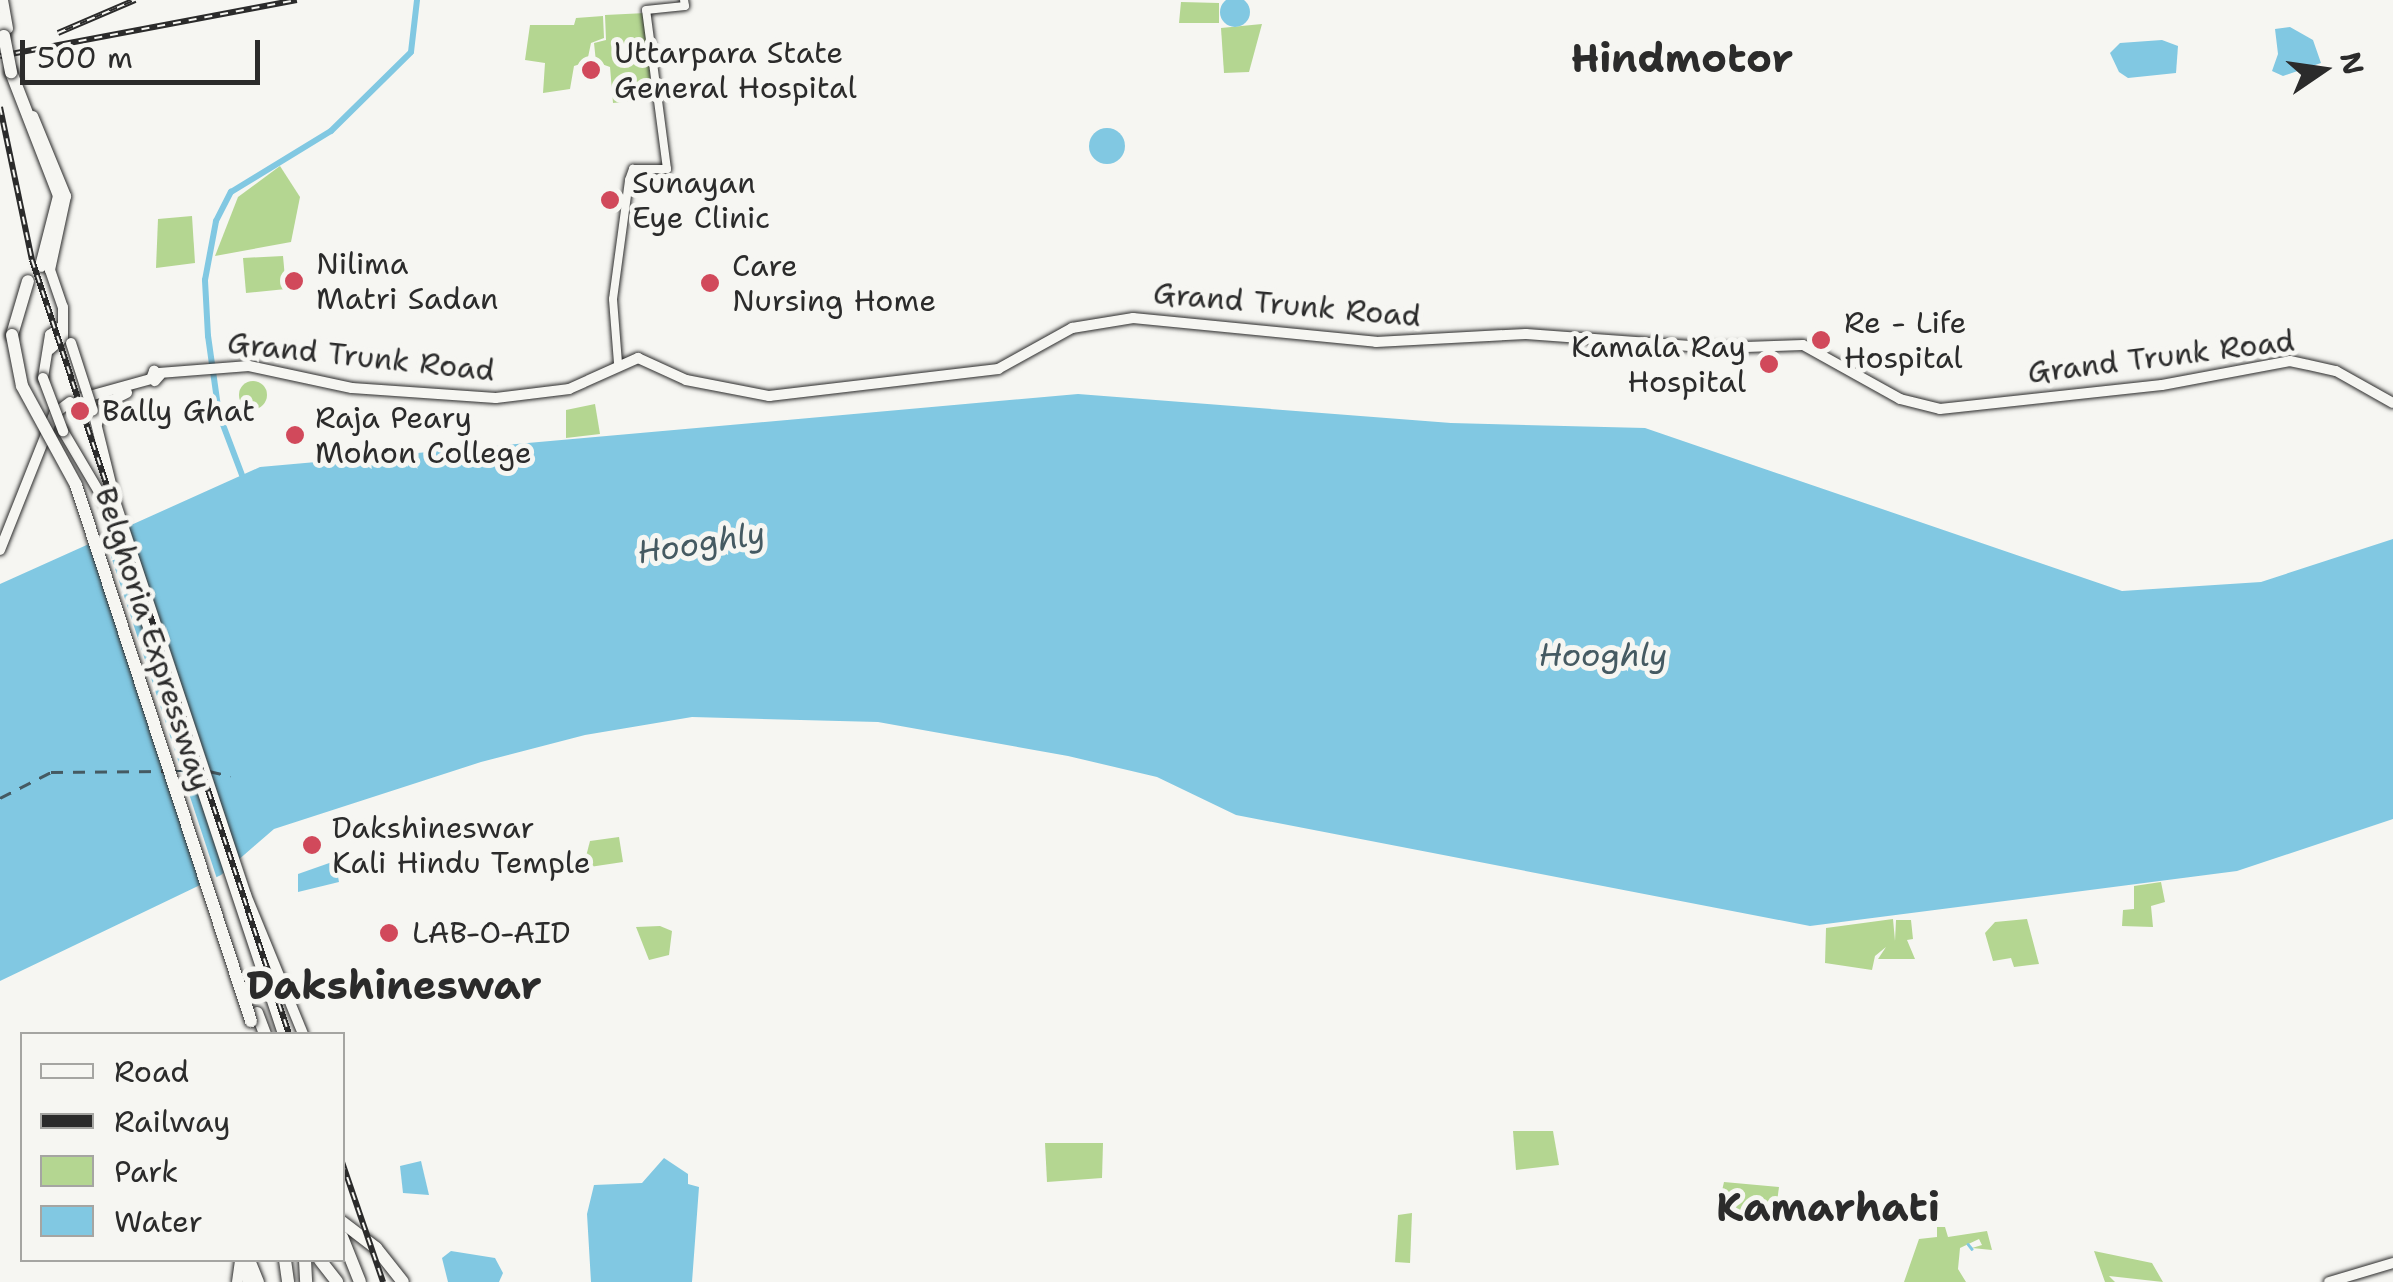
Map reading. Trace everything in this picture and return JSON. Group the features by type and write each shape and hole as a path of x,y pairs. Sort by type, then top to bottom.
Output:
{"highway":[{"path":"0,18 11,71 51,189 52,216 44,262"},
{"path":"0,52 11,71"},
{"name":"Belghoria Expressway","path":"30,286 14,335 26,384 84,489 257,1029"},
{"path":"345,1224 376,1248 402,1282"},
{"path":"345,1244 360,1282"},
{"path":"322,1262 337,1282"}],"main road":[{"path":"3,0 6,35"},
{"path":"618,363 613,299 629,180 633,169 666,170 646,10 685,6 684,0"},
{"path":"44,262 56,285 97,425 112,505 282,1032"},
{"path":"56,285 62,342 48,350 44,378 66,436 112,505"},
{"name":"Grand Trunk Road","path":"0,550 54,414 76,400 184,368 224,365 352,388 496,398 570,389 618,363 645,359 686,380 720,382 756,396 861,388 998,369 1072,328 1133,318 1362,341 1471,342 1526,334 1717,348 1803,345 1894,396 1940,410 2162,386 2290,361 2336,371 2393,403"},
{"path":"97,425 107,401 156,378"},
{"path":"241,897 302,1032"},
{"path":"2328,1282 2393,1266"},
{"path":"2346,1282 2393,1266"}],"green space":[{"path":"1181,2 1219,3 1219,23 1179,23"},
{"path":"646,13 651,91 643,92 643,100 613,103 610,67 596,62 594,43 606,40 605,15"},
{"path":"603,16 604,38 591,43 587,62 574,66 570,89 543,93 545,63 525,60 530,25 574,25 576,18"},
{"path":"1262,24 1249,72 1224,73 1221,28"},
{"path":"280,166 300,197 291,242 215,256 238,197"},
{"path":"192,216 195,263 156,268 158,219"},
{"path":"283,256 286,289 246,293 243,258"},
{"path":"253,381 263,385 267,395 263,405 253,409 243,405 239,395 243,385"},
{"path":"595,404 600,434 566,438 566,410"},
{"path":"619,837 623,862 583,868 590,841"},
{"path":"2161,882 2165,902 2151,906 2153,927 2122,926 2123,910 2134,909 2134,886"},
{"path":"1893,919 1895,941 1896,920 1911,920 1913,939 1907,940 1915,959 1878,959 1886,947 1875,956 1872,970 1825,963 1826,928"},
{"path":"2027,919 2039,964 2014,967 2011,958 1993,961 1985,933 1995,922"},
{"path":"660,926 672,931 669,955 649,960 636,927"},
{"path":"1513,1131 1553,1131 1559,1165 1516,1170"},
{"path":"1045,1143 1103,1143 1102,1178 1047,1182"},
{"path":"1724,1182 1779,1187 1774,1224 1716,1217"},
{"path":"1412,1213 1410,1263 1395,1262 1398,1215"},
{"path":"1937,1227 1945,1227 1948,1237 1987,1231 1992,1250 1972,1248 1982,1245 1979,1239 1960,1248 1958,1269 1966,1282 1904,1282 1919,1239 1937,1237"},
{"path":"2094,1251 2152,1263 2163,1282 2109,1276 2115,1282 2105,1282"}],"water":[{"path":"1227,-1 1243,-1 1249,6 1249,18 1241,26 1229,26 1221,18 1221,6"},
{"path":"2290,27 2313,40 2321,63 2283,76 2272,71 2278,54 2275,29"},
{"path":"2162,40 2178,46 2176,73 2128,78 2119,72 2110,53 2120,43"},
{"path":"1107,128 1120,133 1125,146 1120,159 1107,164 1094,159 1089,146 1094,133"},
{"name":"Hooghly","path":"1078,394 1451,423 1645,428 2122,591 2261,582 2393,539 2393,819 2237,871 1810,926 1236,815 1157,777 1068,756 878,722 692,717 585,735 481,762 274,829 221,875 0,981 0,584 260,467"},
{"path":"335,861 339,882 298,892 298,874"},
{"path":"664,1158 688,1174 688,1184 699,1187 692,1282 591,1282 587,1214 594,1185 642,1183"},
{"path":"421,1161 429,1195 403,1193 400,1166"},
{"path":"451,1251 495,1258 503,1273 499,1282 448,1282 442,1258"}],"pier":[{"path":"104,535 218,882 206,888 89,536"}],"waterway":[{"path":"242,475 219,414 208,336 205,280 216,221 231,192 331,131 411,52 417,0"},
{"path":"1968,1244 1972,1249"}],"ferry route":[{"path":"0,798 51,772 166,771"},
{"path":"174,771 191,771"},
{"path":"209,771 230,776"}],"railway":[{"path":"58,33 135,0"},
{"path":"0,56 297,0"},
{"path":"0,107 32,260 288,1032"},
{"path":"345,1171 383,1282"}],"place":[{"name":"Uttarpara State General Hospital","path":"591,70"},
{"name":"Sunayan Eye Clinic","path":"610,200"},
{"name":"Nilima Matri Sadan","path":"294,281"},
{"name":"Care Nursing Home","path":"710,283"},
{"name":"Re - Life Hospital","path":"1821,340"},
{"name":"Kamala Ray Hospital","path":"1769,364"},
{"name":"Bally Ghat","path":"80,411"},
{"name":"Raja Peary Mohon College","path":"295,435"},
{"name":"Dakshineswar Kali Hindu Temple","path":"312,845"},
{"name":"LAB-O-AID","path":"389,933"}],"district":[{"name":"Hindmotor","path":"1682,58"},
{"name":"Dakshineswar","path":"394,985"},
{"name":"Kamarhati","path":"1828,1207"}]}
